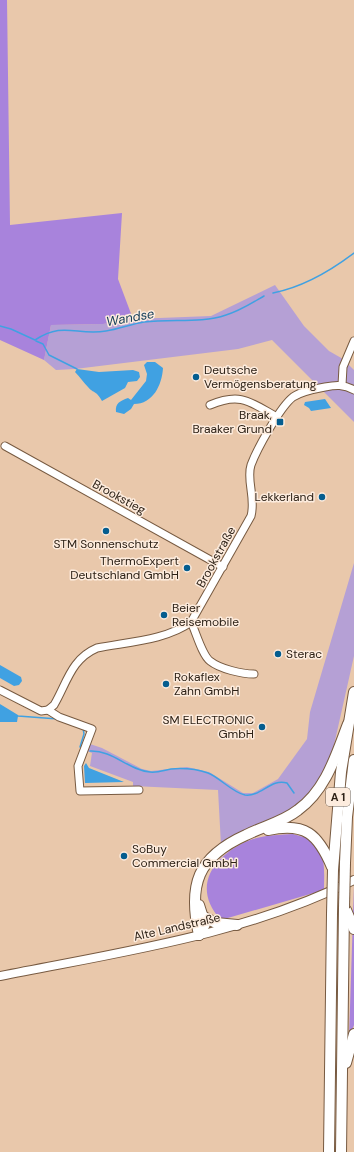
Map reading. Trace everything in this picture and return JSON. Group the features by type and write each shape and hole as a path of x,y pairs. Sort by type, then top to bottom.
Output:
{"highway":[{"name":"A 1","path":"329,1152 333,870 336,816 348,724 354,692"},
{"path":"199,936 196,884 203,868 221,849 246,834 284,819 307,803 323,782 348,724"},
{"name":"A 1","path":"341,1152 345,863 354,760"},
{"path":"246,834 275,828 289,828 306,831 313,835 322,846 333,870"},
{"path":"196,898 204,917 205,926 199,936"},
{"path":"344,908 354,929"},
{"path":"204,917 216,923 237,925"},
{"path":"342,1079 354,1034"}],"main road":[{"name":"Alte Landstraße","path":"0,976 199,936 314,899 354,880"}],"street":[{"path":"354,341 343,367 342,385 354,390"},
{"name":"Brookstraße","path":"48,710 57,700 76,662 88,652 97,648 168,634 181,630 191,622 251,516 254,504 250,476 251,465 277,417 286,404 298,394 313,389 342,385"},
{"path":"210,405 224,399 239,398 277,417"},
{"name":"Brookstieg","path":"5,446 223,567"},
{"path":"191,622 205,654 210,661 241,674 254,674"},
{"path":"0,690 41,711 48,710 59,717 92,729 78,766 80,791 138,790"}],"shaded area":[{"path":"0,0 7,0 10,225 122,213 118,279 133,319 103,324 51,325 44,360 0,340"},
{"path":"275,285 304,326 329,351 343,359 354,370 354,422 272,340 238,349 75,369 56,370 44,360 51,325 103,324 133,319 211,316"},
{"path":"354,563 354,656 332,754 315,789 286,814 221,845 218,790 133,786 133,782 90,766 92,753 87,751 90,744 102,748 142,769 151,771 187,767 209,772 243,793 253,793 278,779 307,739 310,712"},
{"path":"293,834 309,839 316,844 320,850 324,862 324,890 221,920 212,907 207,895 207,883 211,872 218,861 228,852 253,839"},
{"path":"354,886 354,1025 349,1038"}],"water":[{"path":"147,362 155,362 163,368 161,381 155,392 146,401 134,404 131,409 124,414 116,412 116,406 128,398 131,400 146,381 147,374 144,365"},
{"path":"77,369 99,372 133,370 139,372 140,377 137,381 128,382 125,388 102,401 75,372"},
{"path":"325,399 331,408 311,411 304,405 305,402"},
{"path":"0,665 21,677 22,681 19,685 14,686 0,678"},
{"path":"0,705 18,716 17,722 0,722"},
{"path":"86,763 89,768 124,782 85,783 84,766"}],"waterway":[{"name":"Wandse","path":"273,293 305,283 354,253"},
{"name":"Wandse","path":"0,326 11,329 35,340 45,334 62,330 96,332 144,322 216,318 246,307 264,296"},
{"path":"36,341 43,344 49,355 77,369"},
{"path":"0,705 18,716 58,719"},
{"path":"80,747 84,734 83,728"},
{"path":"90,751 106,754 135,768 150,772 180,769 208,773 240,794 251,795 271,785 281,782 287,783 294,793"}],"place":[{"name":"Deutsche Vermögensberatung","path":"196,377"},
{"name":"Braak, Braaker Grund","path":"280,422"},
{"name":"Lekkerland","path":"322,497"},
{"name":"STM Sonnenschutz","path":"106,531"},
{"name":"ThermoExpert Deutschland GmbH","path":"187,568"},
{"name":"Beier Reisemobile","path":"164,615"},
{"name":"Sterac","path":"278,654"},
{"name":"Rokaflex Zahn GmbH","path":"166,684"},
{"name":"SM ELECTRONIC GmbH","path":"262,727"},
{"name":"SoBuy Commercial GmbH","path":"124,856"}]}
